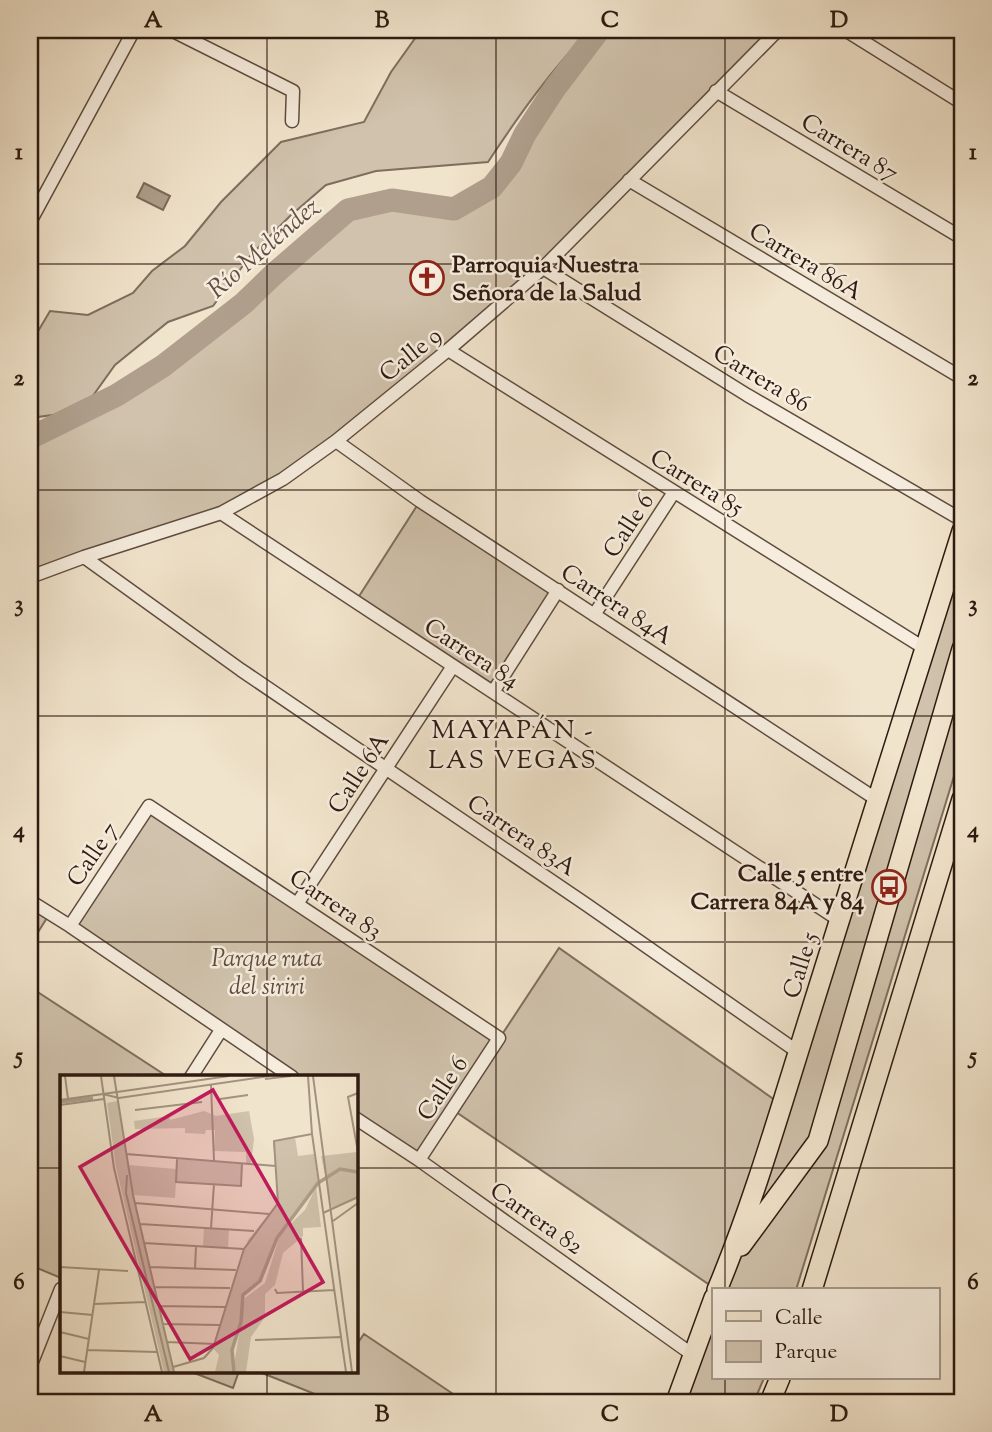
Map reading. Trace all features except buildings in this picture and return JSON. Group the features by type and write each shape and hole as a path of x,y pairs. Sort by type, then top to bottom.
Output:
{"main road":[{"name":"Calle 5","path":"717,1288 730,1260 798,1052 962,531"},
{"path":"730,1260 818,1140 962,649"},
{"path":"813,1288 962,799"},
{"path":"676,1402 712,1303"},
{"path":"770,1402 779,1380"}],"street":[{"path":"30,222 134,30"},
{"path":"171,30 293,91 292,121"},
{"name":"Calle 9","path":"30,577 221,513 283,479 336,442 543,268 778,30"},
{"path":"845,30 962,103"},
{"name":"Carrera 87","path":"716,91 962,238"},
{"name":"Carrera 86A","path":"629,180 962,378"},
{"name":"Carrera 86","path":"543,268 747,395 962,520"},
{"name":"Carrera 85","path":"448,350 924,648"},
{"name":"Carrera 84A","path":"336,442 420,501 876,799"},
{"name":"Calle 6","path":"594,615 674,492"},
{"name":"Carrera 84","path":"221,513 839,920"},
{"name":"Carrera 83A","path":"84,557 241,670 798,1052"},
{"path":"493,692 558,590"},
{"name":"Calle 6A","path":"297,904 453,666"},
{"name":"Carrera 83","path":"149,806 499,1038"},
{"name":"Calle 7","path":"69,926 149,806"},
{"path":"30,901 289,1075"},
{"path":"192,1075 221,1030"},
{"name":"Calle 6","path":"419,1160 499,1038"},
{"name":"Carrera 82","path":"357,1119 419,1160 693,1355"},
{"path":"30,1367 60,1292"}],"green space":[{"path":"421,30 590,30 536,93 488,162 376,171 326,185 251,255 213,306 168,322 115,365 82,411 30,418 30,333 37,333 50,311 88,315 133,293 152,271 185,246 221,202 281,142 364,122 391,72"},
{"path":"599,30 778,30 543,268 336,441 221,513 30,577 30,438 117,395 163,366 244,303 348,210 392,200 454,209 492,187 511,163 525,134 555,88"},
{"path":"420,501 558,590 493,692 356,601"},
{"name":"Parque ruta del siriri","path":"962,531 962,750 797,1288 714,1288 453,1110 419,1160 357,1119 357,1075 289,1075 70,926 149,806 501,1036 559,948 782,1105"},
{"path":"30,901 50,913 30,945"},
{"path":"30,987 165,1075 60,1075 60,1278 30,1265"},
{"path":"712,1303 712,1380 763,1380 754,1402 676,1402"},
{"path":"364,1334 465,1402 335,1402 260,1372 357,1372 357,1344"},
{"path":"192,1372 239,1372 233,1388"}],"shaded area":[{"path":"144,183 170,196 163,210 137,197"}],"waterway":[{"name":"Río Meléndez","path":"30,438 117,395 163,366 244,303 348,210 392,200 454,209 492,187 511,163 525,134 555,88 599,30"}],"place":[{"name":"Parroquia Nuestra Señora de la Salud","path":"427,278"},
{"name":"Calle 5 entre Carrera 84A y 84","path":"889,887"}],"district":[{"name":"MAYAPÁN - LAS VEGAS","path":"513,744"}]}
